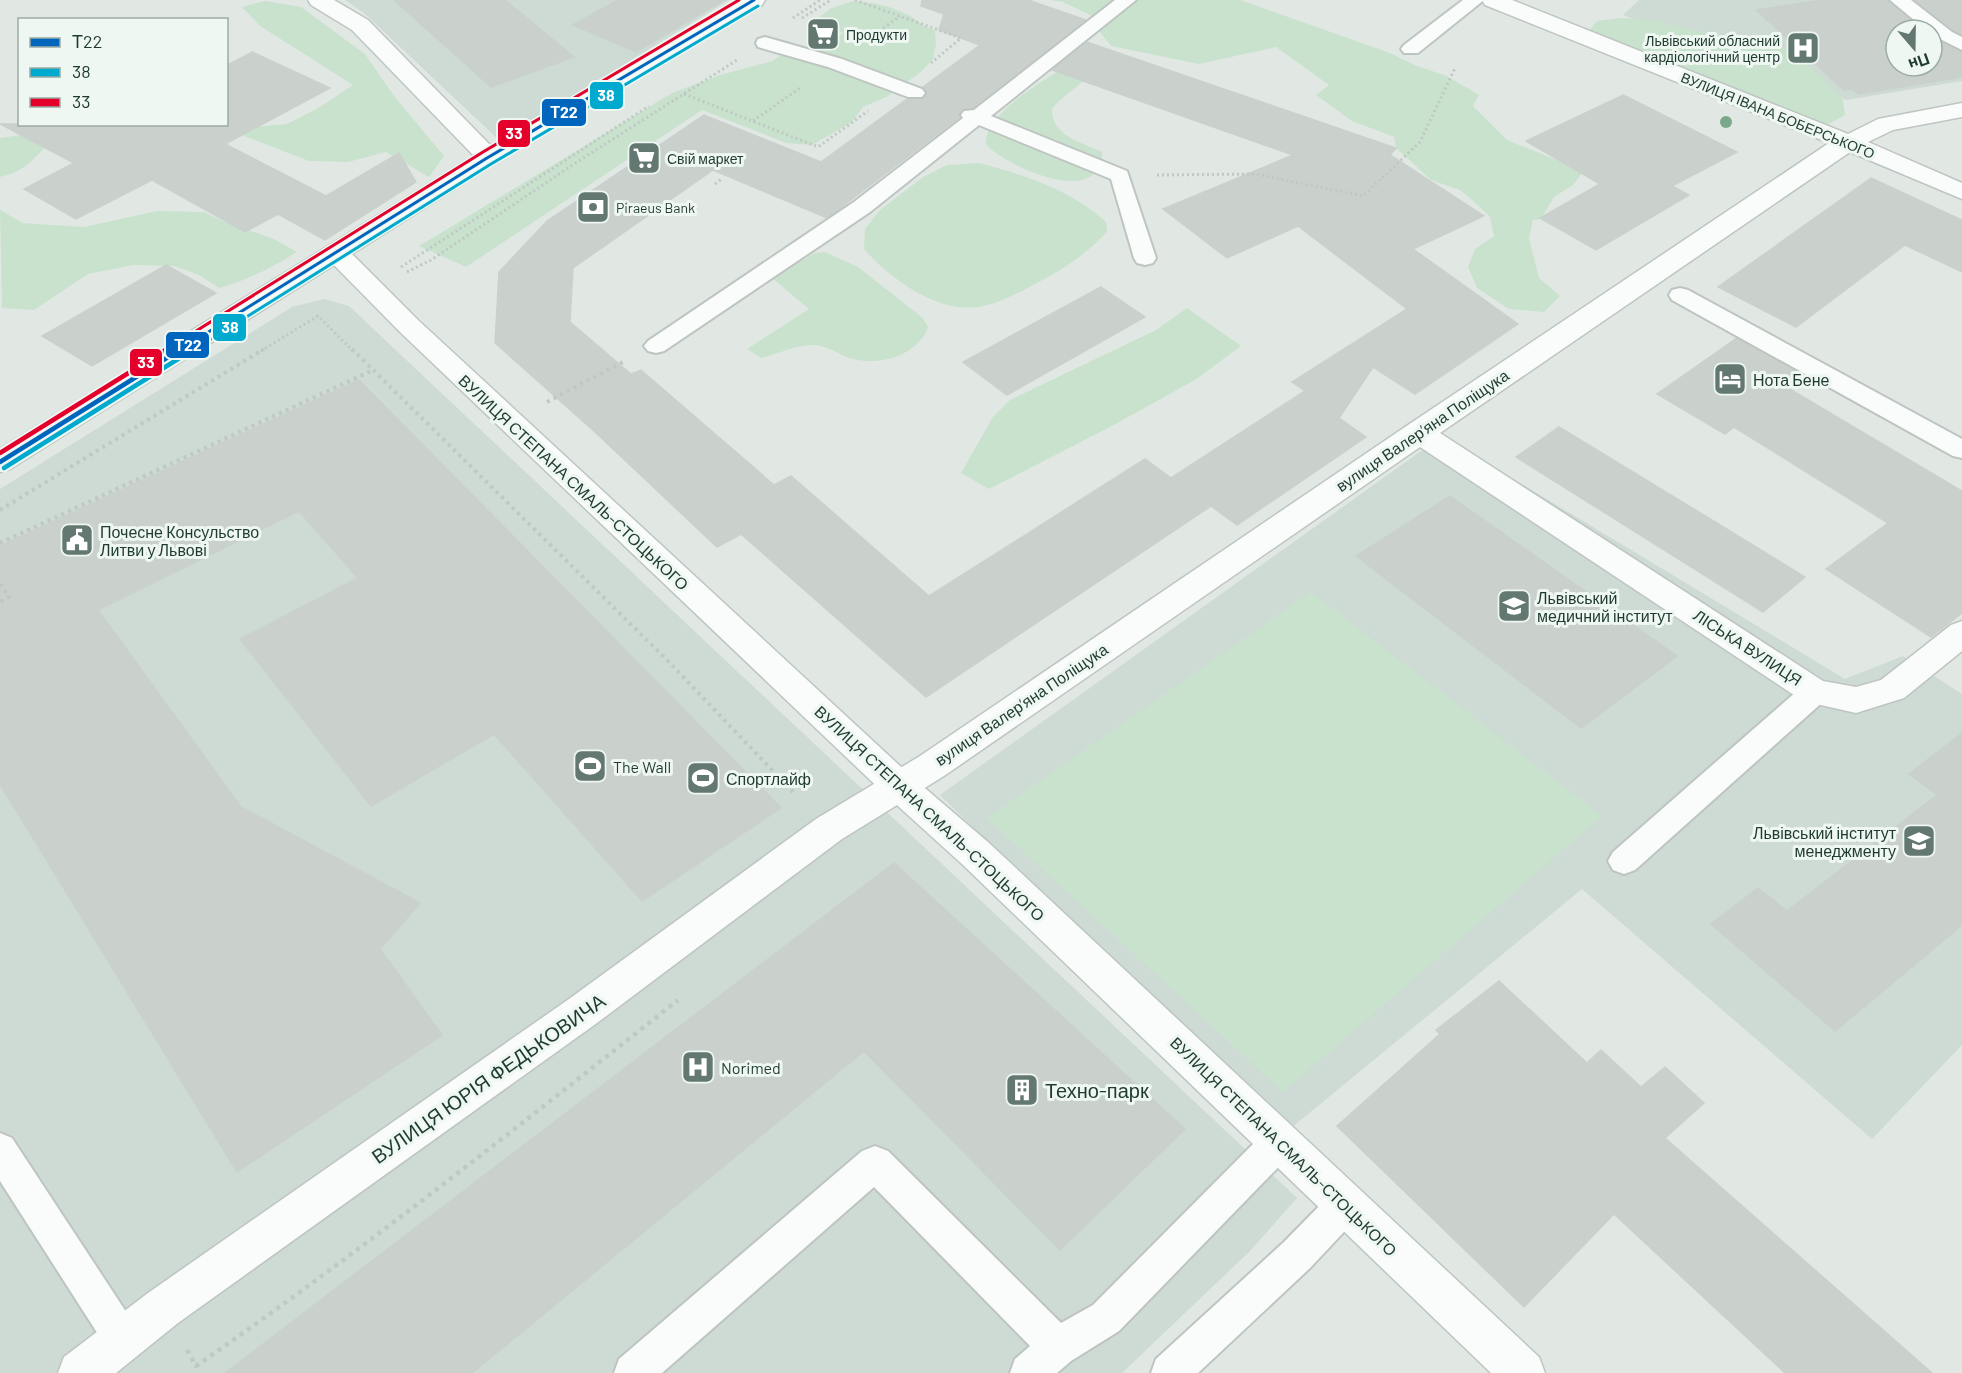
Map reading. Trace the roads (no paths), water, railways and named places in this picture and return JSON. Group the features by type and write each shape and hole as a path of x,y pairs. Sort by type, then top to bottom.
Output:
{"street":[{"path":"319,0 360,25 478,145 487,158"},
{"path":"0,462 487,158 754,0"},
{"name":"ВУЛИЦЯ ІВАНА БОБЕРСЬКОГО","path":"1493,0 1849,143 1962,192"},
{"name":"вулиця Валерʼяна Поліщука","path":"900,787 1833,151 1886,124 1962,111"},
{"name":"ВУЛИЦЯ СТЕПАНА СМАЛЬ-СТОЦЬКОГО","path":"337,253 365,285 900,787 976,854 1523,1373"},
{"name":"ЛІСЬКА ВУЛИЦЯ","path":"1418,432 1815,692 1856,700 1892,689 1962,633"},
{"name":"ВУЛИЦЯ ЮРІЯ ФЕДЬКОВИЧА","path":"80,1373 163,1308 611,991 829,829 900,787"}],"lane":[{"path":"656,346 862,207 975,116 1127,0"},
{"path":"1412,49 1475,0"},
{"path":"1899,0 1945,36 1962,44"},
{"path":"765,43 835,63 908,90"},
{"path":"975,116 1120,175 1145,258"},
{"path":"1680,295 1962,450"},
{"path":"1624,861 1815,692"},
{"path":"1029,1373 1058,1347 1106,1318 1280,1142"},
{"path":"0,1150 123,1340"},
{"path":"633,1373 875,1162 1058,1347"},
{"path":"1170,1373 1297,1255 1346,1205"}],"place":[{"name":"Продукти","path":"823,34"},
{"name":"Львівський обласний кардіологічний центр","path":"1803,48"},
{"name":"Свій маркет","path":"644,158"},
{"name":"Piraeus Bank","path":"593,207"},
{"name":"Нота Бене","path":"1730,379"},
{"name":"Почесне Консульство Литви у Львові","path":"77,540"},
{"name":"Львівський медичний інститут","path":"1514,606"},
{"name":"The Wall","path":"590,766"},
{"name":"Спортлайф","path":"703,778"},
{"name":"Львівський інститут менеджменту","path":"1919,841"},
{"name":"Norimed","path":"698,1067"},
{"name":"Техно-парк","path":"1022,1090"}]}
